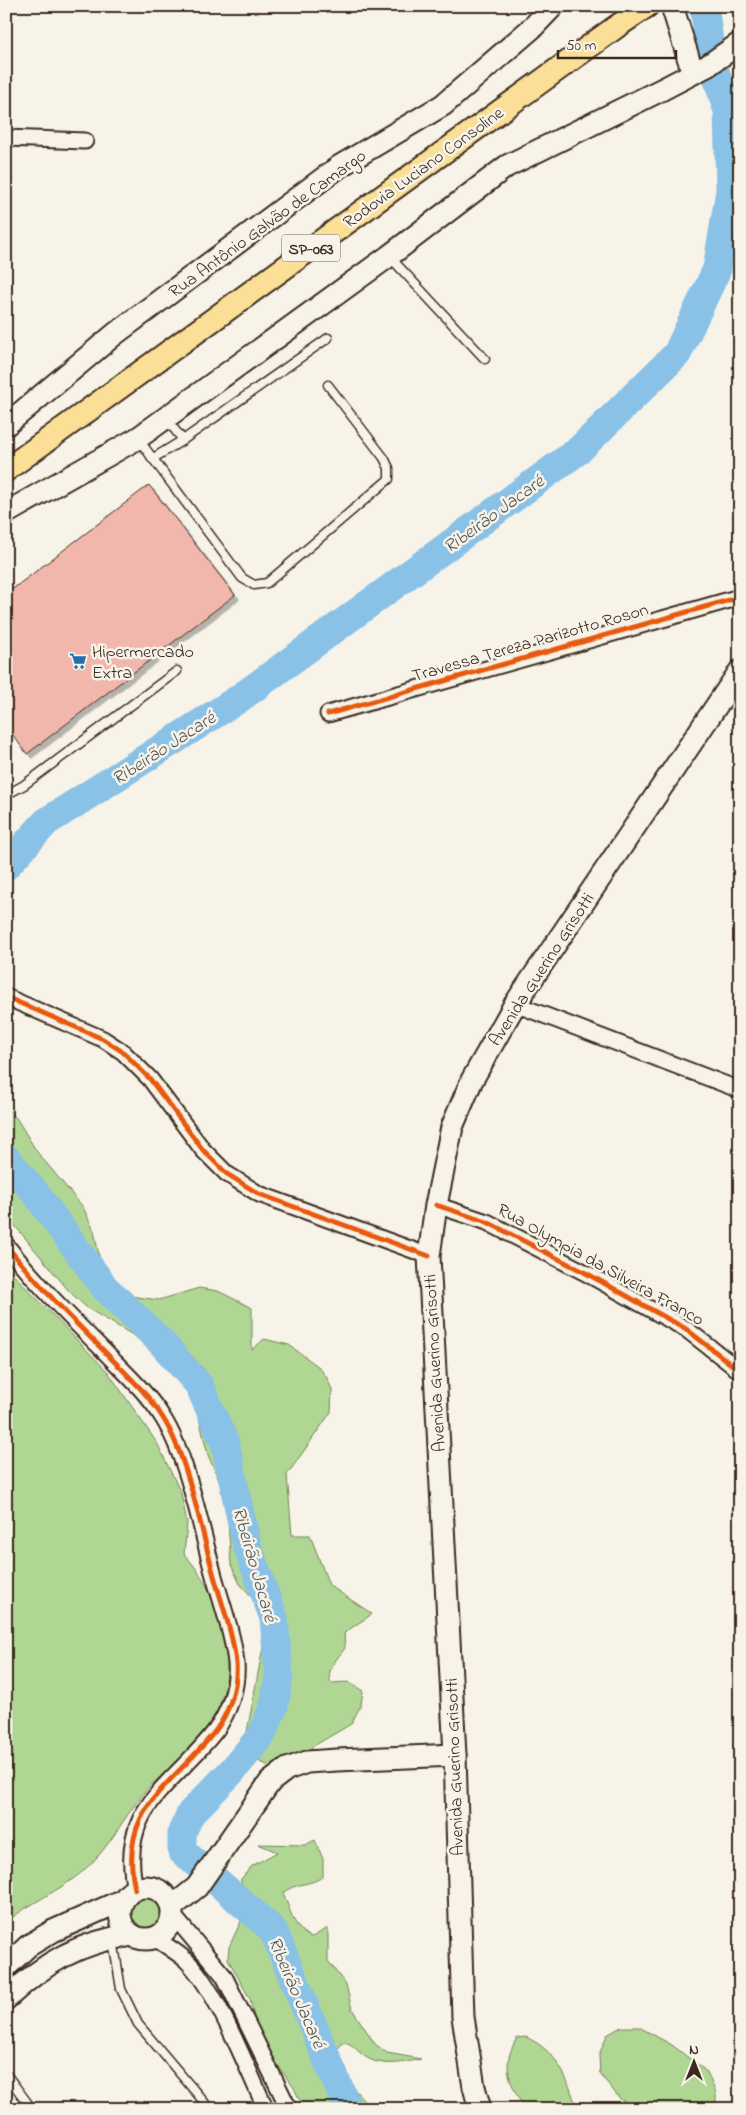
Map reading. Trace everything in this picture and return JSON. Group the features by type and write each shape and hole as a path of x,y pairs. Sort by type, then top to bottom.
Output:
{"main road":[{"name":"Rua Antônio Galvão de Camargo","path":"6,425 115,334 333,172 443,105 532,28 553,6"},
{"name":"Rodovia Luciano Consoline","path":"6,470 647,6"},
{"path":"672,6 700,69"},
{"path":"6,514 138,438 389,256 507,166 700,69 740,43"},
{"name":"Avenida Guerino Grisotti","path":"480,2109 474,2087 464,2017 454,1755 429,1256 436,1205 452,1127 472,1080 515,1004 740,671"},
{"path":"6,1999 31,1976 58,1957 122,1937 155,1938 167,1929 172,1910 197,1887 270,1782 288,1769 307,1762 330,1760 454,1755"},
{"path":"6,1967 28,1946 53,1931 150,1887 164,1893 172,1910"},
{"path":"122,1937 120,1916 129,1895"}],"street":[{"path":"6,138 85,141"},
{"name":"Travessa Tereza Parizotto Roson","path":"328,714 740,597"},
{"path":"6,997 103,1039 123,1052 150,1079 203,1150 227,1174 259,1194 429,1256"},
{"path":"515,1004 740,1090"},
{"name":"Rua Olympia da Silveira Franco","path":"436,1205 487,1222 592,1277 686,1329 740,1371"},
{"path":"6,1245 34,1280 145,1393 164,1419 180,1456 228,1628 236,1664 233,1698 216,1730 149,1802 137,1825 130,1870 129,1895"},
{"path":"172,1910 224,1976 289,2109"},
{"path":"155,1938 186,1960 205,1986 218,2008 266,2109"}],"lane":[{"path":"389,256 485,359"},
{"path":"152,459 328,338"},
{"path":"138,438 242,578 254,585 267,583 389,479 389,468 384,458 328,385"},
{"path":"166,418 182,440"},
{"path":"6,796 24,785 177,671"},
{"path":"122,1937 121,1989 138,2024 210,2109"},
{"path":"6,2074 32,2109"}],"green space":[{"path":"6,1107 17,1119 37,1152 83,1207 94,1231 101,1265 112,1283 130,1296 159,1300 199,1288 218,1291 252,1308 252,1350 264,1339 289,1345 319,1367 327,1378 332,1390 331,1412 287,1475 292,1535 310,1535 329,1585 372,1614 344,1633 345,1648 333,1664 330,1673 331,1683 348,1682 363,1691 361,1705 351,1724 285,1763 267,1765 251,1758 246,1748 246,1737 263,1647 261,1619 254,1599 240,1584 231,1565 227,1508 220,1483 208,1455 196,1406 175,1373 160,1356 136,1337 87,1308 69,1291 6,1215"},
{"path":"6,1267 108,1372 157,1443 181,1493 187,1523 184,1554 197,1570 218,1610 227,1656 226,1678 222,1699 212,1719 198,1738 146,1790 108,1844 92,1863 73,1879 6,1922"},
{"path":"315,1840 323,1859 323,1876 314,1881 293,1887 283,1893 293,1919 301,1930 312,1937 328,1928 328,1961 346,1985 352,2009 375,2044 387,2053 421,2059 399,2063 376,2062 344,2042 336,2050 347,2081 372,2109 304,2109 294,2088 269,2053 257,2029 250,1999 228,1959 229,1947 241,1921 241,1879 252,1866 277,1852 258,1844 305,1845"},
{"path":"147,1898 153,1899 158,1903 162,1908 162,1920 158,1925 153,1929 147,1930 141,1929 136,1925 132,1920 131,1914 132,1908 136,1903 141,1899"},
{"path":"621,2027 639,2027 672,2045 707,2072 716,2093 716,2109 646,2109 621,2100 600,2074 599,2055 607,2035"},
{"path":"526,2037 537,2043 554,2058 565,2076 577,2109 524,2109 511,2082 508,2066 509,2057 517,2038"}],"building":[{"name":"Hipermercado Extra","path":"149,485 235,595 27,754 6,726 6,594"}],"waterway":[{"name":"Ribeirão Jacaré","path":"6,866 46,822 240,698 579,450 677,354 717,269 730,191 728,111 712,62 704,6"},
{"name":"Ribeirão Jacaré","path":"6,1158 36,1194 105,1288 161,1342 199,1385 225,1443 247,1546 274,1618 279,1675 274,1706 261,1736 232,1771 191,1813 182,1832 182,1851 273,1930 348,2109"}],"cycle path":[{"path":"328,714 740,597"},
{"path":"6,997 103,1039 123,1052 150,1079 203,1150 227,1174 259,1194 429,1256"},
{"path":"436,1205 487,1222 584,1272 686,1329 740,1371"},
{"path":"6,1245 53,1299 143,1391 163,1418 172,1434 187,1473 232,1641 236,1663 236,1681 229,1707 216,1730 167,1783 141,1817 134,1837 132,1861 135,1889"}],"place":[{"name":"Hipermercado Extra","path":"78,661"}]}
